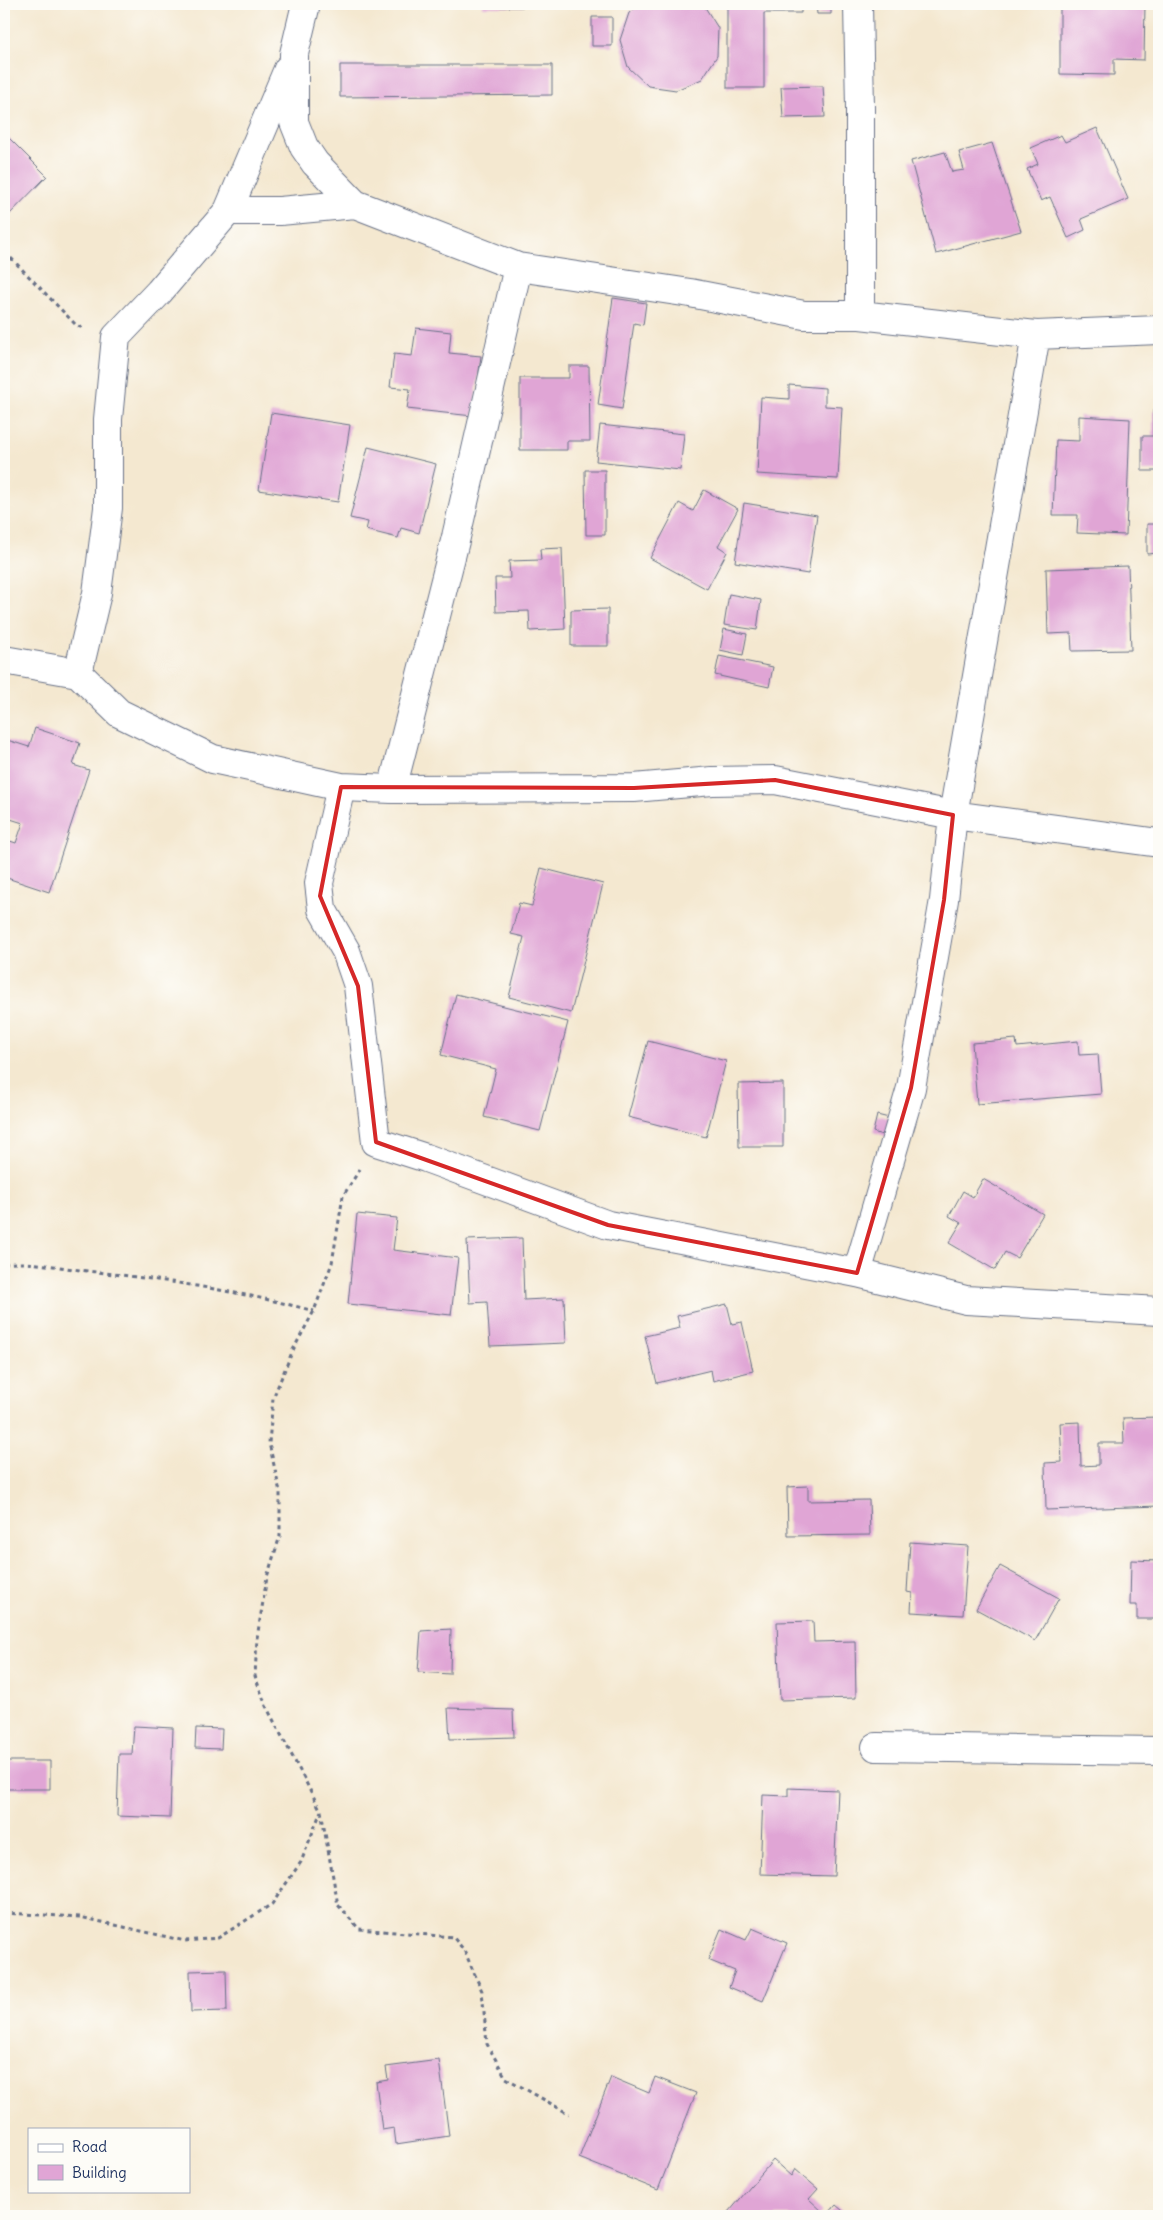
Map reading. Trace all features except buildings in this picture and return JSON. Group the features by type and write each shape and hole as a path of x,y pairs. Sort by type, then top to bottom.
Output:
{"street":[{"path":"78,674 97,593 108,508 108,419 116,337 159,292 228,211 294,54 306,4"},
{"path":"858,4 860,315"},
{"path":"294,54 294,122 304,147 315,163 356,204 518,266 690,293 804,315 860,315 1036,335 1159,330"},
{"path":"228,211 280,211 356,204"},
{"path":"392,789 456,537 518,266"},
{"path":"857,1273 912,1088 944,900 953,815 1036,335"},
{"path":"4,660 78,674 119,713 213,759 341,787 392,789 634,788 712,781 775,780 953,815 1159,843"},
{"path":"341,787 319,883 320,896 322,909 346,951 358,986 376,1142 426,1158 608,1225 857,1273 966,1300 1159,1311"},
{"path":"876,1747 1159,1752"}],"path":[{"path":"4,254 10,257 77,326 116,337"},
{"path":"376,1142 343,1196 332,1263 314,1311 293,1350 274,1398 269,1443 280,1492 280,1536 267,1577 257,1638 255,1676 266,1706 322,1811 338,1905 358,1929 453,1937 464,1950 482,1991 487,2044 506,2078 569,2114"},
{"path":"4,1264 46,1266 153,1279 272,1299 314,1311"},
{"path":"4,1913 80,1917 185,1942 218,1938 272,1904 301,1862 322,1811"}],"highlighted area":[{"path":"775,780 953,815 944,900 911,1088 857,1273 608,1225 376,1142 358,986 320,896 341,787 634,788"}]}
